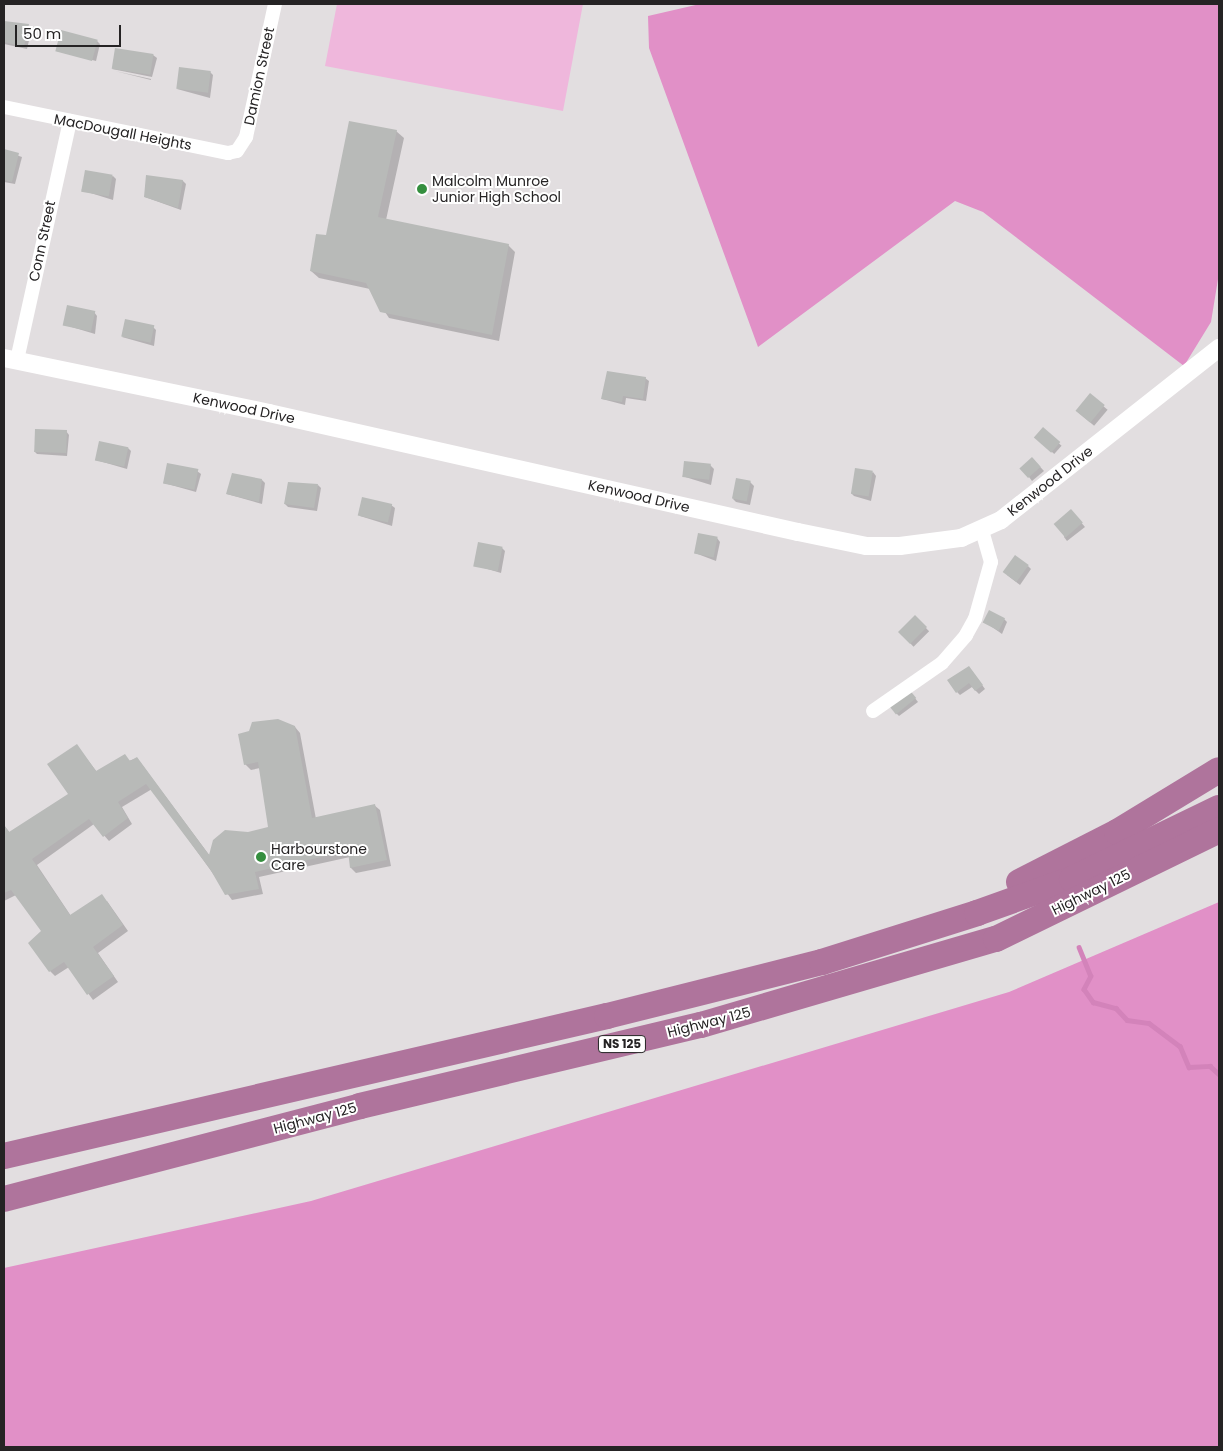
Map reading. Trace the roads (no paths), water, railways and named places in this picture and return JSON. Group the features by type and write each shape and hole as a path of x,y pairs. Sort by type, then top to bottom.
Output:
{"highway":[{"path":"822,962 1044,871 1117,832 1219,770"},
{"name":"Highway 125","path":"4,1156 598,1018 822,962 969,916 1072,879 1219,808"},
{"name":"Highway 125","path":"4,1199 360,1106 710,1022 996,938 1219,830"}],"street":[{"name":"Damion Street","path":"242,149 275,4"},
{"name":"MacDougall Heights","path":"4,107 228,153 242,149"},
{"name":"Conn Street","path":"10,359 70,121"},
{"name":"Kenwood Drive","path":"10,359 279,415 866,546 919,546 961,538 982,530 1013,512 1219,348"},
{"path":"873,711 942,663 966,635 975,619 991,562 982,530"}],"waterway":[{"path":"1079,947 1091,976 1084,989 1093,1002 1116,1008 1127,1020 1149,1023 1180,1046 1189,1067 1210,1066 1219,1074"}],"place":[{"name":"Malcolm Munroe Junior High School","path":"422,189"},
{"name":"Harbourstone Care","path":"261,857"}]}
